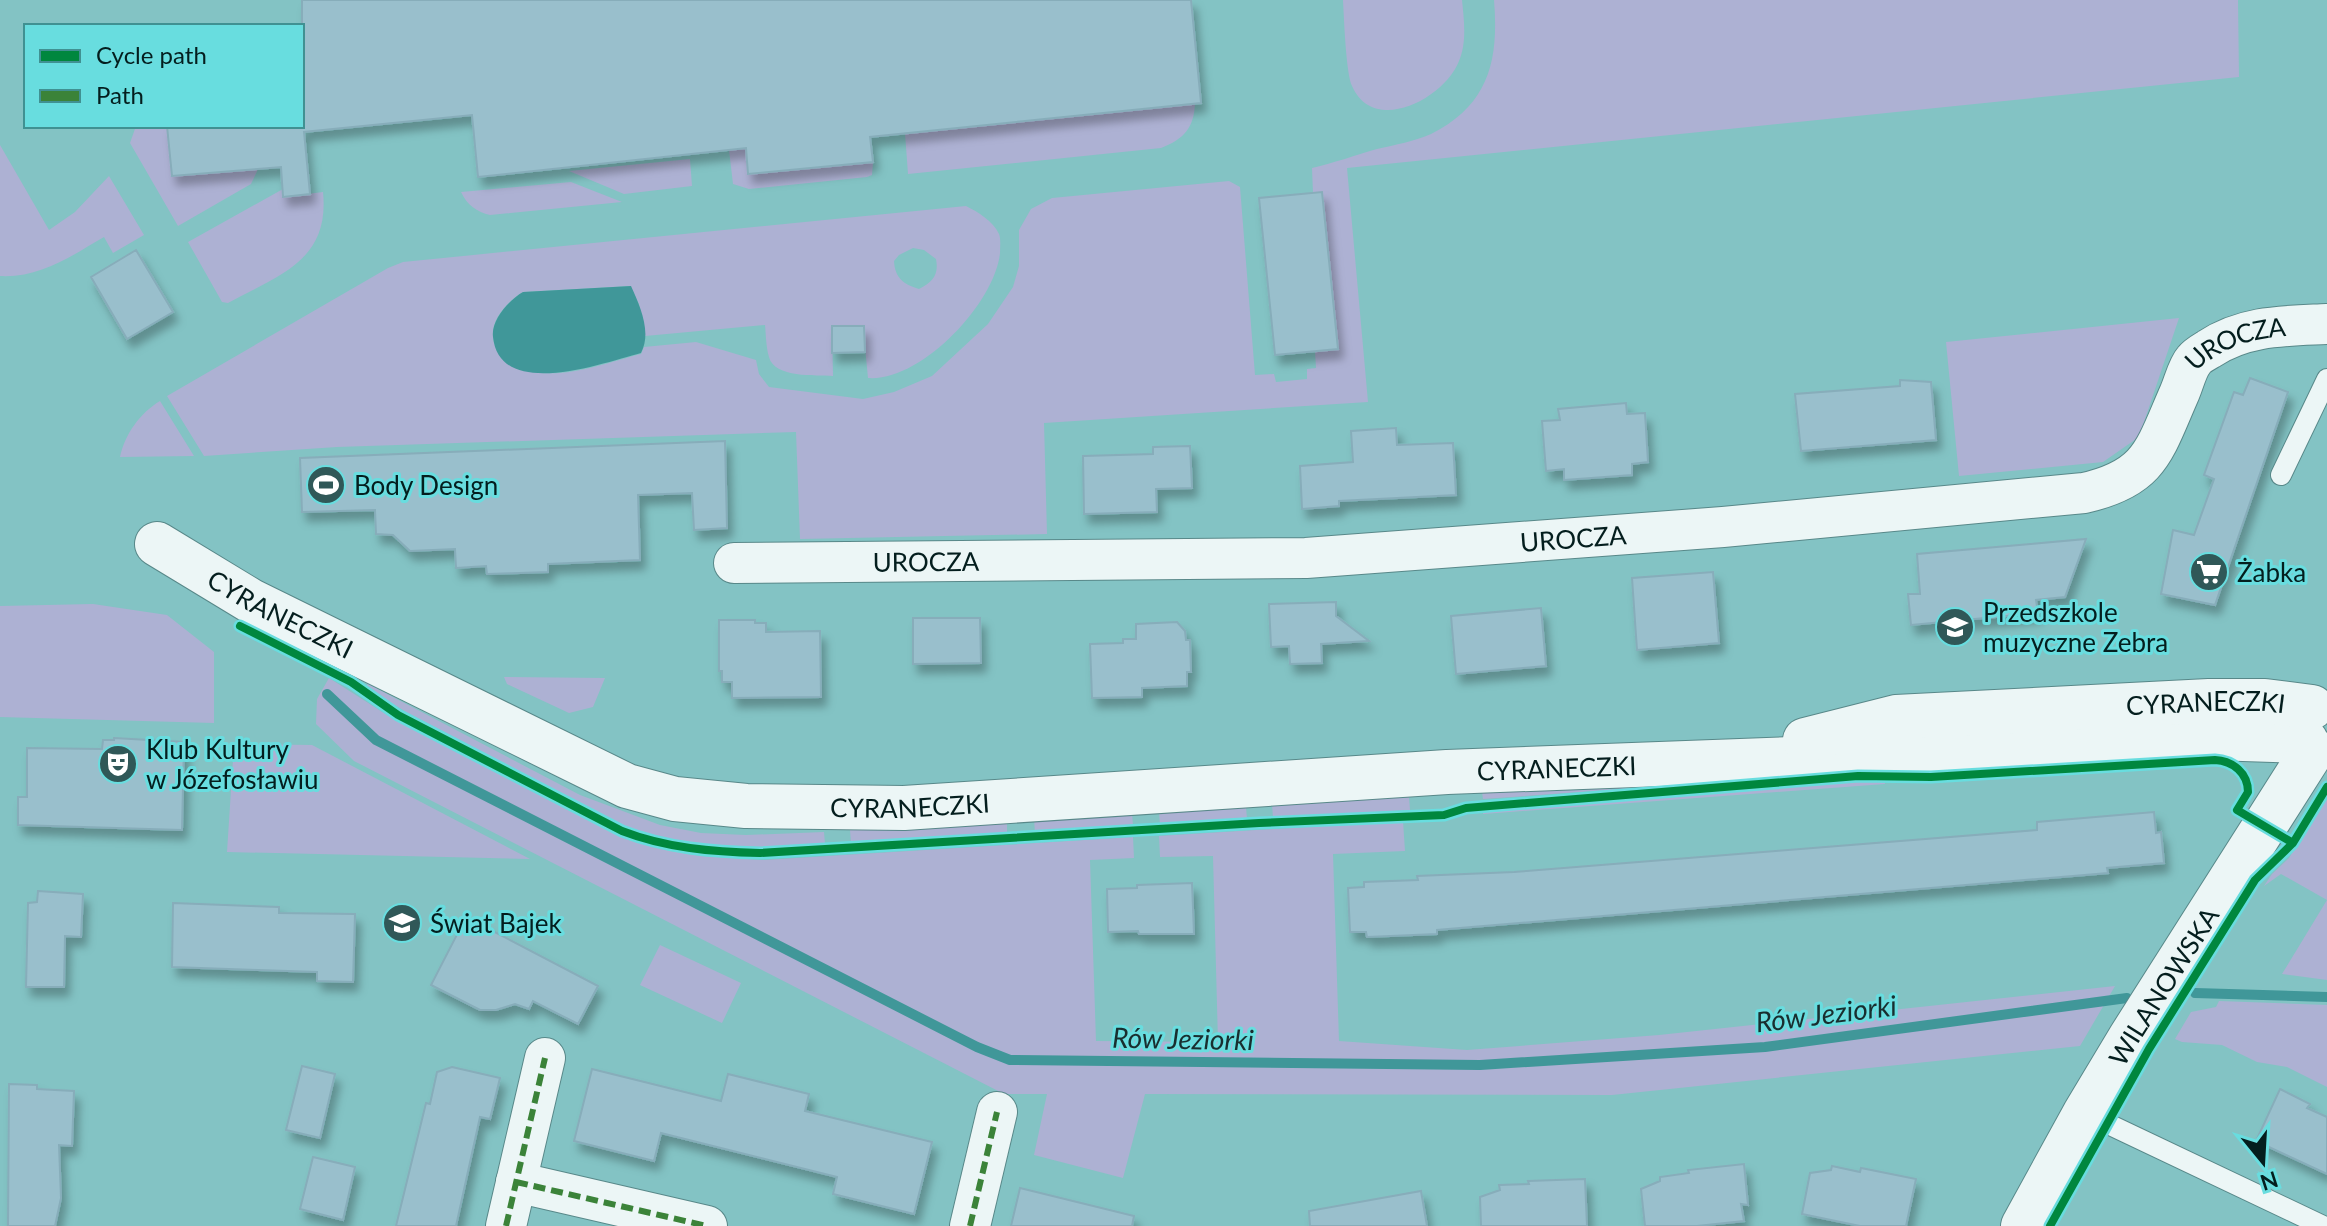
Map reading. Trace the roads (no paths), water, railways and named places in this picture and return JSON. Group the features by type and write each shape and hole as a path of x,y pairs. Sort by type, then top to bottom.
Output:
{"street":[{"name":"UROCZA","path":"734,563 1306,558 1731,526 2084,493 2112,486 2131,476 2150,458 2194,359 2224,339 2244,331 2327,324"},
{"name":"CYRANECZKI","path":"157,544 251,601 627,786 675,799 746,806 904,808 1447,772 1722,761 1991,731 2209,701 2265,701 2317,731"},
{"name":"CYRANECZKI","path":"1991,731 2236,737 2317,731"},
{"name":"WILANOWSKA","path":"2023,1226 2085,1113 2279,803 2317,731"},
{"path":"2236,737 2256,746 2271,760 2279,781 2279,803"},
{"path":"506,1226 545,1058"},
{"path":"970,1226 997,1112"},
{"path":"516,1182 665,1221 707,1226"}],"lane":[{"path":"2281,475 2327,379"},
{"path":"2085,1113 2323,1226"}],"waterway":[{"name":"Rów Jeziorki","path":"327,694 376,740 977,1047 1010,1060 1480,1065 1765,1047 2127,998"},
{"name":"Rów Jeziorki","path":"2195,993 2327,997"}],"place":[{"name":"Body Design","path":"326,485"},
{"name":"Żabka","path":"2209,572"},
{"name":"Przedszkole muzyczne Zebra","path":"1955,627"},
{"name":"Klub Kultury w Józefosławiu","path":"118,764"},
{"name":"Świat Bajek","path":"402,923"}]}
